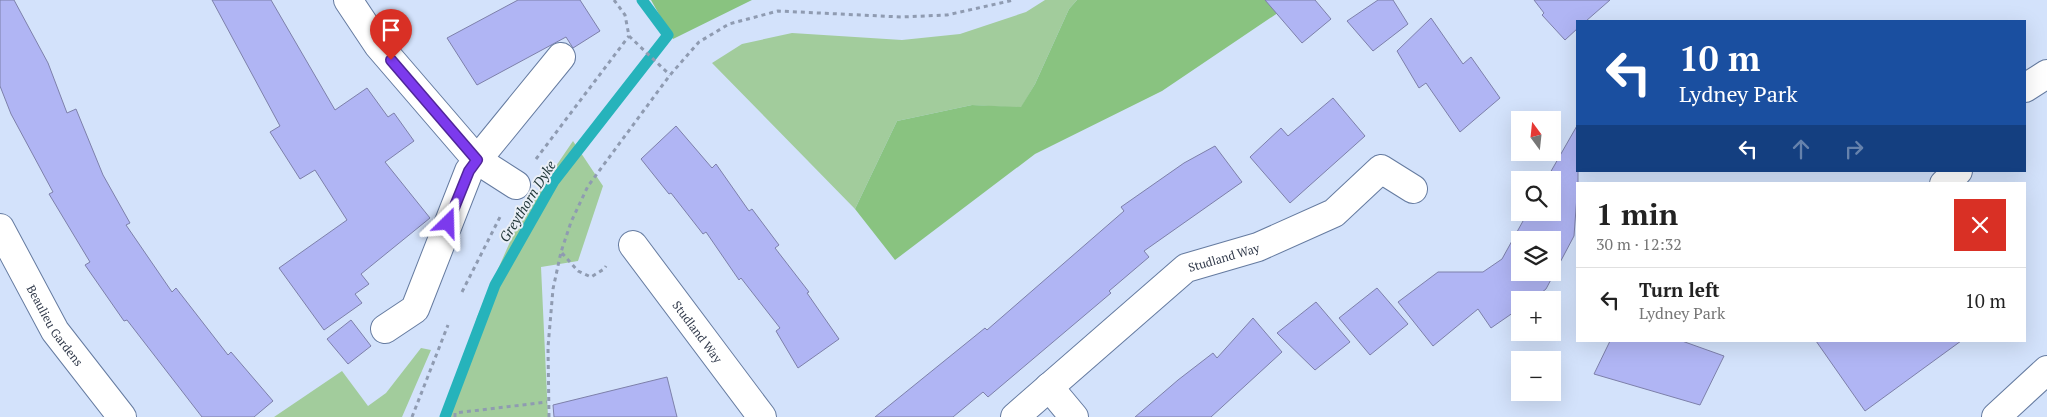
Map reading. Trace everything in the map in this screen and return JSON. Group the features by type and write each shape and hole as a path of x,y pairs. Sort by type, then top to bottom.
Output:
{"street":[{"path":"348,0 378,45 473,166 516,185"},
{"path":"385,329 415,308 473,166 561,57"},
{"path":"2026,87 2047,74"},
{"name":"Studland Way","path":"1015,417 1186,268 1258,247 1334,213 1381,169 1413,189"},
{"path":"1946,182 1957,172"},
{"name":"Beaulieu Gardens","path":"0,228 55,331 122,417"},
{"name":"Studland Way","path":"633,245 762,417"},
{"path":"1996,417 2047,370"},
{"path":"1049,387 1074,417"}],"path":[{"path":"614,0 625,15 629,36 670,75"},
{"path":"549,417 547,402 549,337 554,289 561,252 571,222 588,186 670,75 699,42 729,24 778,11 901,17 947,16 1014,0"},
{"path":"561,252 578,271 591,278 604,269 615,249 633,245"},
{"path":"454,417 455,414 547,402"}],"green space":[{"path":"651,0 752,0 673,39"},
{"path":"1045,0 1077,0 1069,9 1035,84 1021,108 972,105 897,121 855,209 712,63 742,44 792,33 902,40 960,34 1026,12"},
{"path":"1077,0 1297,0 1162,91 1035,154 895,260 855,209 897,121 972,105 1021,107 1035,84 1069,9"},
{"path":"573,141 603,186 578,261 541,267 548,417 448,417 477,317 520,219"},
{"path":"421,348 431,350 402,417 274,417 342,371 368,406 386,393"}],"building":[{"path":"0,0 14,0 48,63 67,113 76,109 103,175 130,223 126,225 172,292 176,288 228,355 231,352 273,401 254,417 202,417 127,320 124,321 85,265 90,262 49,194 53,192 11,114 0,86"},
{"path":"212,0 271,0 335,110 367,88 388,117 394,113 414,141 385,162 430,218 361,274 369,284 355,294 362,303 324,330 279,268 347,220 315,170 300,179 270,132 280,126"},
{"path":"518,0 580,0 600,31 573,48 566,37 477,85 447,38"},
{"path":"1265,0 1315,0 1331,19 1302,43"},
{"path":"1378,0 1393,0 1408,24 1373,51 1347,21"},
{"path":"1534,0 1610,0 1587,20 1576,20 1576,30 1565,40 1542,15 1544,13"},
{"path":"1431,18 1463,64 1471,57 1500,98 1460,132 1426,83 1419,88 1397,51"},
{"path":"1333,98 1365,136 1290,203 1250,157 1281,128 1288,136"},
{"path":"676,126 712,168 716,164 749,211 752,209 779,245 775,248 809,292 807,293 839,339 798,368 776,331 780,328 741,278 739,280 706,232 703,234 641,159"},
{"path":"1576,128 1576,172 1578,172 1578,182 1576,182 1574,236 1561,261 1561,231 1517,231 1523,221 1561,221 1561,171 1551,171 1557,161 1561,161 1561,154"},
{"path":"1215,146 1242,182 1144,251 1149,257 1109,291 1111,293 988,397 983,392 953,417 875,417 985,328 987,330 1124,211 1121,207 1184,163"},
{"path":"1511,243 1511,281 1550,281 1543,291 1511,291 1511,314 1491,328 1478,309 1433,346 1398,302 1438,272 1483,272 1502,259"},
{"path":"1377,288 1408,324 1370,355 1339,318"},
{"path":"1316,302 1350,342 1315,370 1277,333"},
{"path":"1253,318 1282,352 1211,417 1135,417 1213,353 1217,358"},
{"path":"351,320 371,346 348,364 327,339"},
{"path":"1610,342 1685,342 1724,356 1700,405 1594,374"},
{"path":"1817,342 1960,342 1865,411"},
{"path":"667,377 677,417 554,417 553,405"}],"waterway":[{"name":"Greythorn Dyke","path":"445,417 495,285 554,181 668,35 642,0"}],"route":[{"path":"391,60 477,160 469,171 448,223"}]}
